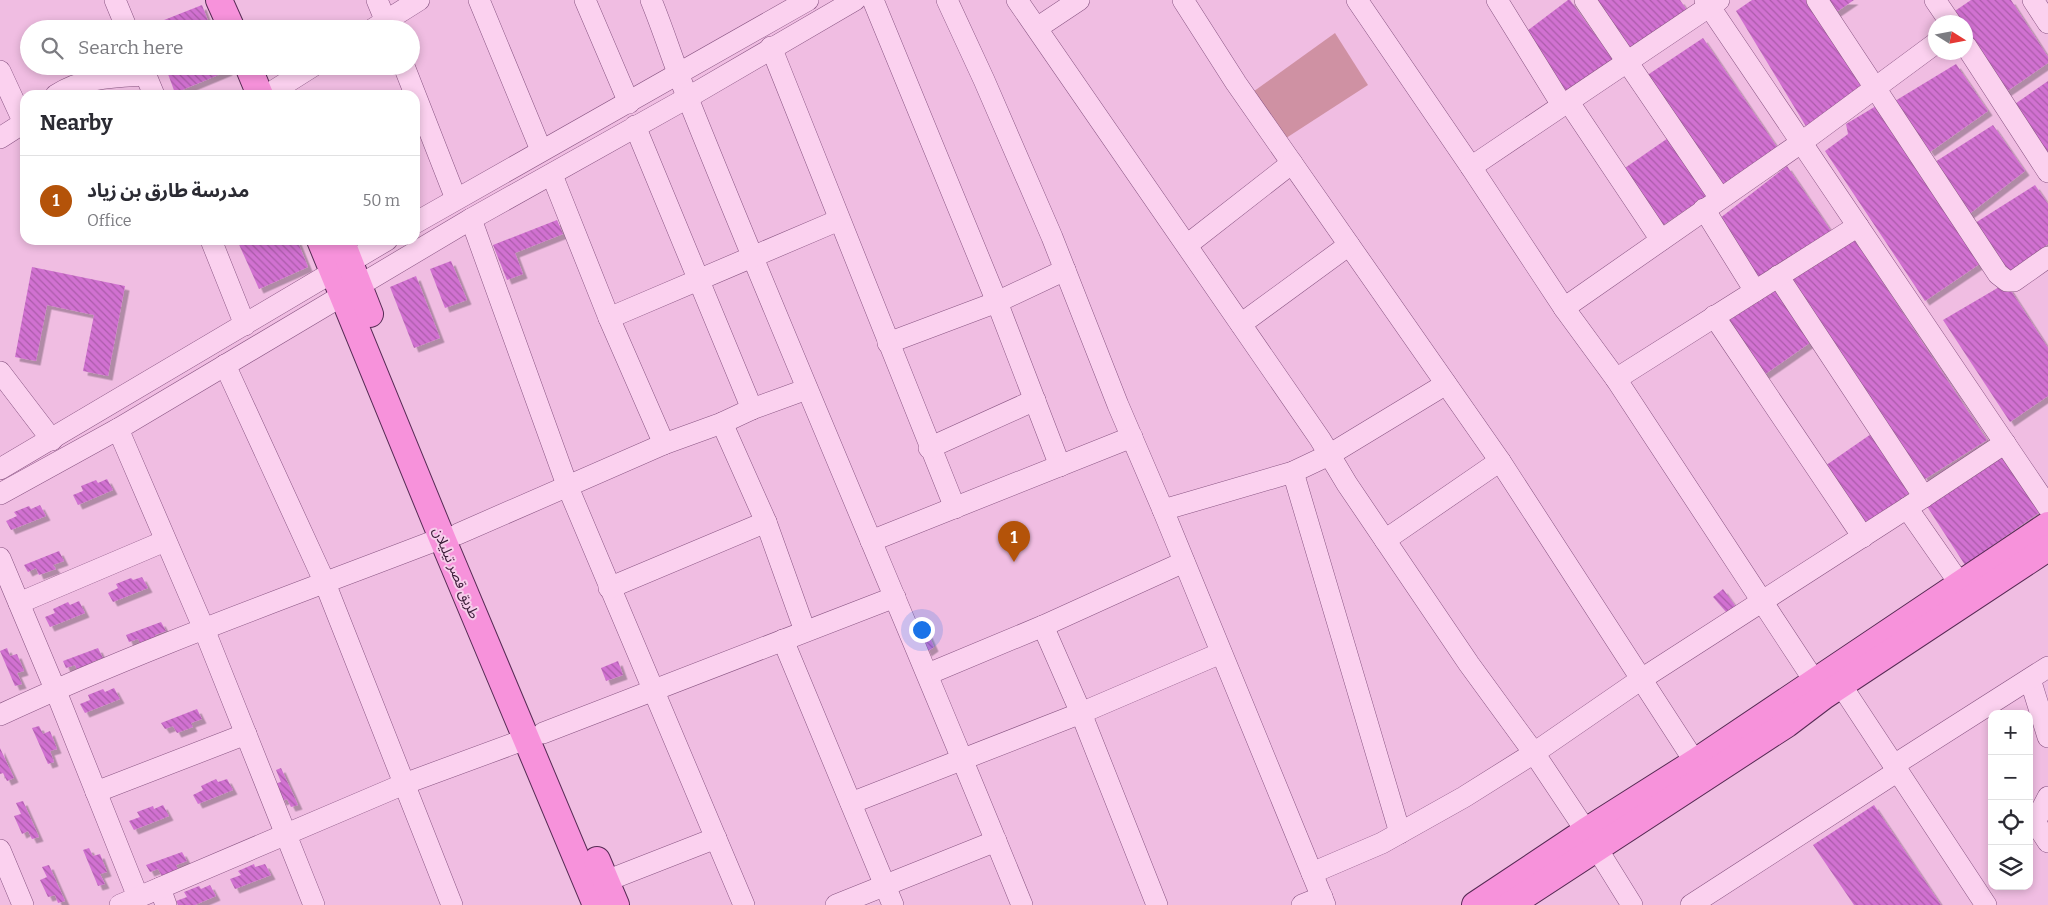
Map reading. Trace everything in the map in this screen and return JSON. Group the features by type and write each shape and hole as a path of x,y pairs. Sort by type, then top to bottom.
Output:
{"main road":[{"path":"219,0 228,20"},
{"path":"237,0 245,20"},
{"path":"256,75 268,90"},
{"path":"267,75 270,90"},
{"name":"طريق قصر تيليلان","path":"324,245 345,271 450,536 534,736 596,905"},
{"path":"1475,905 1787,724 1826,687 1960,584 2048,525"},
{"path":"1510,905 1591,839 1695,762 1826,687 2048,548"},
{"name":"طريق قصر تيليلان","path":"534,736 616,905"}],"street":[{"path":"115,0 123,20"},
{"path":"377,0 382,20"},
{"path":"391,20 419,0"},
{"path":"479,0 541,150"},
{"path":"585,0 629,103"},
{"path":"651,0 687,98 894,597 928,674 1022,905"},
{"path":"420,220 808,0"},
{"path":"420,240 471,219 552,175 855,0"},
{"path":"873,0 997,302 1060,466"},
{"path":"947,0 988,89 1065,270 1324,901 1302,905"},
{"path":"1017,0 1320,439 1385,540 1469,664 1534,753 1632,905"},
{"path":"1037,28 1079,0"},
{"path":"1183,0 1236,82 1500,461 1640,680 1695,762"},
{"path":"1357,0 1471,166 1564,308 1616,379 1761,601 1826,687 1896,768 1986,905"},
{"path":"1497,0 1565,103 1661,240"},
{"path":"1585,0 1626,61 1712,204 1755,291"},
{"path":"1817,0 1998,274 2007,281 2014,281 2048,257"},
{"path":"2033,0 2048,23"},
{"path":"1938,1 1946,15"},
{"path":"1471,166 1711,2 1858,226 2048,507"},
{"path":"771,48 954,508"},
{"path":"1564,308 1802,142 1928,49"},
{"path":"1973,57 2048,172"},
{"path":"0,71 20,114"},
{"path":"64,90 87,80 116,75"},
{"path":"146,75 152,90"},
{"path":"276,90 298,75"},
{"path":"408,75 413,90"},
{"path":"420,107 456,199"},
{"path":"0,138 20,125"},
{"path":"635,126 752,409"},
{"path":"1187,245 1292,163"},
{"path":"552,175 609,318 664,444"},
{"path":"471,219 567,485 744,905"},
{"path":"609,318 840,220"},
{"path":"1616,379 1858,226"},
{"path":"213,245 245,325"},
{"path":"0,494 118,429 224,365 381,245"},
{"path":"0,469 245,325 345,271 408,245"},
{"path":"1241,324 1349,245"},
{"path":"888,343 997,302 1065,270"},
{"path":"1778,276 1916,503 1960,584"},
{"path":"1714,316 1863,537"},
{"path":"224,365 325,583 452,905"},
{"path":"0,372 52,440"},
{"path":"1163,510 1293,472 1329,455 1446,384"},
{"path":"0,715 56,689 204,629 450,536 664,444 807,389"},
{"path":"929,448 1035,400"},
{"path":"722,423 766,522 805,631"},
{"path":"118,429 204,629 314,905"},
{"path":"871,541 1132,437"},
{"path":"1312,873 1382,843 1464,797 1534,753 1640,680 1916,503 2005,443"},
{"path":"1385,540 1500,461"},
{"path":"1293,472 1400,833"},
{"path":"610,588 766,522"},
{"path":"19,603 165,541"},
{"path":"0,558 56,689 96,792 129,901 163,896 286,834 404,784 534,736 894,597"},
{"path":"928,674 1043,626 1184,562"},
{"path":"1043,626 1081,713 1157,905"},
{"path":"784,640 893,905"},
{"path":"851,803 1081,713 1221,653"},
{"path":"1692,905 2048,667"},
{"path":"2030,678 2048,737"},
{"path":"96,792 246,734"},
{"path":"2048,798 2035,822 2048,842"},
{"path":"606,881 716,838"},
{"path":"836,905 996,841"},
{"path":"0,850 23,905"}],"shaded area":[{"path":"1335,33 1368,85 1280,142 1250,94"}],"building":[{"path":"1570,0 1615,62 1563,96 1523,34"},
{"path":"1595,0 1680,0 1689,13 1630,52"},
{"path":"1752,0 1811,0 1869,85 1807,128 1736,11"},
{"path":"1825,0 1854,0 1835,13"},
{"path":"1971,0 2011,0 2048,57 2048,63 2003,94 1973,49 1973,15 1949,15"},
{"path":"202,5 208,20 164,20"},
{"path":"1703,38 1779,150 1719,190 1646,76"},
{"path":"1956,64 1988,111 1930,152 1895,101"},
{"path":"168,75 218,75 182,90 174,90"},
{"path":"2048,81 2048,157 2012,106"},
{"path":"1876,106 1984,261 1925,301 1825,151 1848,134 1846,124"},
{"path":"1993,125 2025,171 1968,215 1935,162"},
{"path":"1671,136 1708,195 1660,227 1622,170"},
{"path":"1787,166 1831,231 1755,282 1715,222"},
{"path":"2035,185 2048,204 2048,244 2009,275 1975,223"},
{"path":"557,220 563,234 515,253 523,274 507,280 493,245"},
{"path":"1854,239 1987,440 1925,479 1788,276"},
{"path":"239,245 299,245 308,267 259,289"},
{"path":"451,261 467,300 445,308 430,269"},
{"path":"32,267 125,286 108,376 83,371 94,315 47,305 36,361 15,357"},
{"path":"416,276 440,338 414,348 390,287"},
{"path":"2006,283 2048,348 2048,396 2010,422 1943,320"},
{"path":"1772,285 1811,342 1764,375 1724,317"},
{"path":"1874,432 1912,491 1865,525 1822,468"},
{"path":"2001,455 2040,512 1965,565 1926,505"},
{"path":"107,479 113,490 78,505 73,495 83,491 81,486 96,480 98,483"},
{"path":"40,505 46,516 11,530 6,521 17,516 14,512 29,506 31,509"},
{"path":"59,551 64,561 53,565 56,569 39,575 36,568 28,572 24,565"},
{"path":"142,577 148,588 113,602 108,593 118,588 116,584 131,578 133,580"},
{"path":"1723,589 1736,607 1727,613 1713,597"},
{"path":"79,601 85,613 50,627 45,617 55,613 53,609 68,602 70,605"},
{"path":"161,622 166,631 155,635 157,639 141,645 138,639 129,642 126,635"},
{"path":"926,629 934,647 927,652 918,634"},
{"path":"7,648 10,656 17,654 24,671 17,673 22,684 15,686 0,651"},
{"path":"98,648 103,658 92,662 95,666 78,672 75,665 66,668 63,661"},
{"path":"618,661 623,675 606,681 601,668"},
{"path":"114,688 120,699 85,713 80,704 90,700 88,695 103,689 105,692"},
{"path":"197,709 202,719 191,723 193,727 177,733 173,726 165,729 161,723"},
{"path":"39,726 43,734 50,731 57,749 50,751 54,762 48,764 32,728"},
{"path":"0,748 14,778 7,781 3,773 0,774"},
{"path":"281,768 298,805 291,807 287,799 282,801 274,784 281,782 276,770"},
{"path":"216,779 218,782 227,779 233,790 198,804 193,795 203,790 201,786"},
{"path":"23,801 39,837 32,839 28,831 22,834 14,816 21,814 16,803"},
{"path":"163,805 169,816 134,830 129,821 140,817 137,812 153,806 154,809"},
{"path":"1874,805 1941,905 1854,905 1813,845"},
{"path":"89,848 93,856 100,854 107,872 100,874 105,884 98,886 83,850"},
{"path":"182,852 187,861 176,865 178,869 162,876 158,869 150,872 146,865"},
{"path":"254,864 255,867 265,864 271,875 235,889 230,879 241,875 238,871"},
{"path":"49,865 65,901 58,903 55,895 48,897 40,880 47,877 42,867"},
{"path":"210,885 216,896 195,905 178,905 176,901 187,897 184,892 199,886 201,889"}],"place":[{"name":"مدرسة طارق بن زياد","path":"1014,562"}]}
